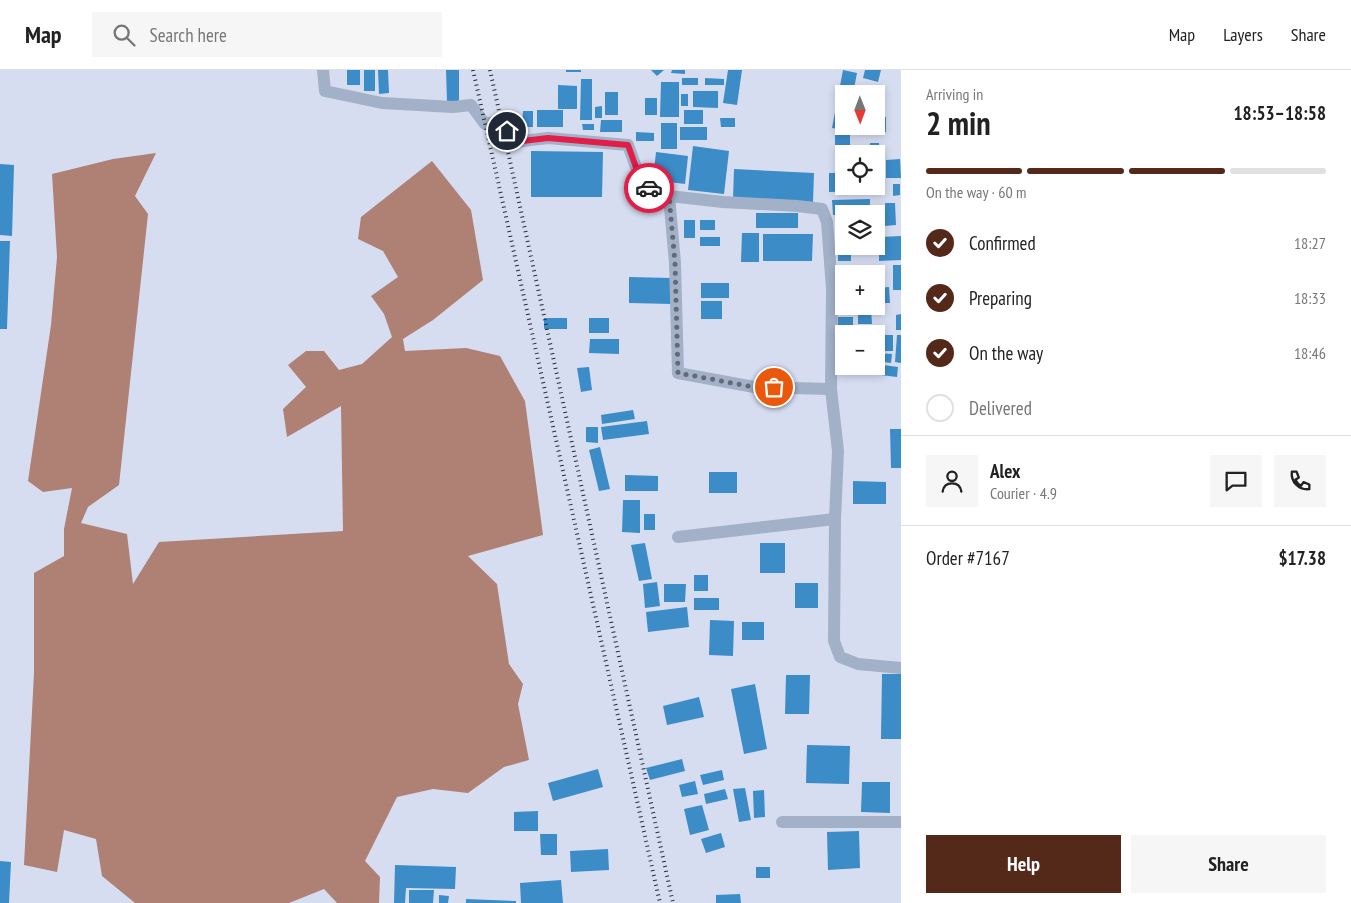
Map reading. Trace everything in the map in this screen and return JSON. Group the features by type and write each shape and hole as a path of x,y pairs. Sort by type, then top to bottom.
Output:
{"street":[{"path":"322,70 325,91 382,103 453,107 471,105 485,124 501,121 514,142 548,138 628,145 642,184 669,196 822,209 827,222 832,289 831,389 838,451 835,519 834,641 840,656 858,664 901,668"},
{"path":"669,196 675,263 678,373 754,387 831,389"},
{"path":"678,537 835,519"},
{"path":"782,822 901,822"}],"shaded area":[{"path":"156,153 135,196 148,214 119,485 88,507 81,523 127,534 133,584 159,542 343,531 341,406 287,437 283,409 306,387 288,365 306,351 324,351 339,370 362,364 392,337 384,314 371,296 398,277 383,251 358,239 361,217 432,161 471,210 483,280 433,320 403,339 405,351 466,348 500,356 525,401 543,535 468,556 497,584 509,664 523,684 518,704 529,760 504,767 468,793 433,789 397,797 365,861 380,877 379,903 337,903 324,889 289,903 135,903 102,876 96,839 64,830 57,872 24,865 34,673 34,573 64,556 64,529 72,488 43,492 28,481 51,325 57,257 52,174 113,159"}],"building":[{"path":"347,70 360,70 360,85 347,85"},
{"path":"364,70 375,70 375,91 364,91"},
{"path":"378,70 388,70 389,93 379,94"},
{"path":"446,70 459,70 459,101 447,101"},
{"path":"566,70 581,70 581,72 566,72"},
{"path":"651,70 664,70 657,76"},
{"path":"672,70 685,70 685,74 671,73"},
{"path":"728,70 742,70 737,105 723,103"},
{"path":"843,70 857,73 855,85 840,85"},
{"path":"865,70 881,70 878,82 863,78"},
{"path":"682,78 698,78 698,85 682,85"},
{"path":"705,78 724,79 724,85 705,85"},
{"path":"581,79 592,79 592,120 580,120"},
{"path":"661,82 679,82 679,117 660,117"},
{"path":"558,85 577,86 577,109 558,109"},
{"path":"693,91 718,91 718,108 693,107"},
{"path":"605,92 618,92 618,115 605,115"},
{"path":"681,94 688,94 688,106 681,106"},
{"path":"645,98 657,98 657,115 645,115"},
{"path":"602,106 602,118 595,118 595,107"},
{"path":"537,110 563,110 563,127 537,127"},
{"path":"684,110 703,110 703,124 684,124"},
{"path":"523,111 533,111 533,127 522,127"},
{"path":"835,112 835,128 832,128"},
{"path":"720,118 735,118 735,127 721,127"},
{"path":"601,120 622,120 622,132 600,132"},
{"path":"661,123 677,123 677,149 661,149"},
{"path":"582,124 594,124 594,130 583,130"},
{"path":"680,127 707,127 707,140 680,140"},
{"path":"636,132 654,133 654,141 636,141"},
{"path":"835,135 850,135 850,145 835,145"},
{"path":"870,143 879,143 879,145 870,145"},
{"path":"693,146 729,151 724,194 688,190"},
{"path":"531,151 603,152 602,197 531,197"},
{"path":"656,152 688,156 685,184 653,180"},
{"path":"900,159 901,178 886,178 886,160"},
{"path":"0,164 14,165 12,236 0,235"},
{"path":"734,169 814,173 813,202 733,199"},
{"path":"829,173 835,173 835,192 829,192"},
{"path":"893,184 900,184 900,195 893,196"},
{"path":"870,199 870,205 835,205 835,215 833,215 832,200"},
{"path":"885,203 895,203 896,225 885,226"},
{"path":"756,213 798,213 798,228 756,228"},
{"path":"684,220 695,220 695,238 684,238"},
{"path":"700,220 715,220 715,230 700,230"},
{"path":"742,233 759,233 759,262 741,262"},
{"path":"763,234 813,234 812,261 763,261"},
{"path":"901,236 901,260 879,261 879,255 885,255 885,237"},
{"path":"700,237 720,237 720,246 700,246"},
{"path":"0,241 10,241 7,329 0,329"},
{"path":"838,255 851,255 851,261 838,261"},
{"path":"893,265 901,265 901,290 893,290"},
{"path":"629,277 672,278 672,304 629,303"},
{"path":"701,283 729,283 729,298 701,298"},
{"path":"885,287 889,287 890,303 885,303"},
{"path":"701,301 722,301 722,319 701,319"},
{"path":"901,314 901,330 896,330 896,315"},
{"path":"858,315 871,315 872,324 858,324"},
{"path":"838,317 853,317 853,325 838,325"},
{"path":"544,318 567,318 567,329 544,329"},
{"path":"589,318 609,318 609,333 589,333"},
{"path":"885,335 893,335 893,351 885,351"},
{"path":"897,335 901,335 901,363 895,362"},
{"path":"590,339 619,339 619,354 589,353"},
{"path":"885,354 892,354 891,363 885,362"},
{"path":"885,365 898,367 897,377 881,375 885,375"},
{"path":"589,367 592,390 581,392 577,368"},
{"path":"633,410 635,419 602,424 601,415"},
{"path":"647,421 649,434 603,440 601,427"},
{"path":"586,427 598,427 598,443 586,442"},
{"path":"890,429 901,429 901,468 891,468"},
{"path":"600,447 610,489 599,491 589,450"},
{"path":"709,472 737,472 737,493 709,493"},
{"path":"625,475 658,476 658,491 625,491"},
{"path":"853,481 886,482 886,504 853,504"},
{"path":"623,500 640,500 640,533 622,532"},
{"path":"644,514 655,514 655,530 644,530"},
{"path":"645,543 652,579 639,581 631,545"},
{"path":"760,543 785,543 785,573 760,573"},
{"path":"694,575 708,575 708,591 694,591"},
{"path":"657,582 660,606 645,608 643,584"},
{"path":"795,583 818,583 818,608 795,608"},
{"path":"664,584 686,584 685,602 664,602"},
{"path":"694,598 719,598 719,610 694,610"},
{"path":"687,607 689,627 648,632 646,612"},
{"path":"710,620 734,621 733,656 709,655"},
{"path":"742,622 764,622 764,640 742,640"},
{"path":"882,674 901,674 901,739 881,739"},
{"path":"786,675 810,675 809,714 785,714"},
{"path":"755,684 767,749 744,754 731,689"},
{"path":"699,697 704,717 667,725 663,706"},
{"path":"807,745 850,746 849,784 806,783"},
{"path":"682,759 685,771 650,780 646,768"},
{"path":"598,769 603,787 553,801 548,783"},
{"path":"722,770 724,780 703,785 700,775"},
{"path":"695,781 698,794 682,797 679,785"},
{"path":"862,782 890,782 890,813 861,812"},
{"path":"745,788 751,820 739,822 733,789"},
{"path":"725,789 728,799 706,804 704,794"},
{"path":"764,790 765,817 754,818 753,791"},
{"path":"702,805 709,830 690,835 684,809"},
{"path":"538,811 538,831 514,831 514,812"},
{"path":"859,831 860,868 828,870 827,832"},
{"path":"721,833 725,847 706,853 701,839"},
{"path":"540,834 557,834 557,855 541,855"},
{"path":"608,849 609,870 571,872 570,851"},
{"path":"0,861 11,862 9,903 0,903"},
{"path":"395,865 456,867 455,889 406,888 405,903 394,903"},
{"path":"756,867 770,867 770,878 756,878"},
{"path":"561,880 563,903 521,903 520,883"},
{"path":"409,890 434,890 433,903 409,903"},
{"path":"740,894 741,903 716,903 716,895"},
{"path":"439,895 449,896 448,903 439,903"},
{"path":"466,899 516,901 516,903 466,903"}],"railway":[{"path":"473,70 660,903"},
{"path":"490,70 673,903"}],"way so far":[{"path":"649,188 669,196 675,263 678,373 754,387 774,387"}],"route":[{"path":"507,131 514,142 548,138 628,145 642,184 649,188"}]}
